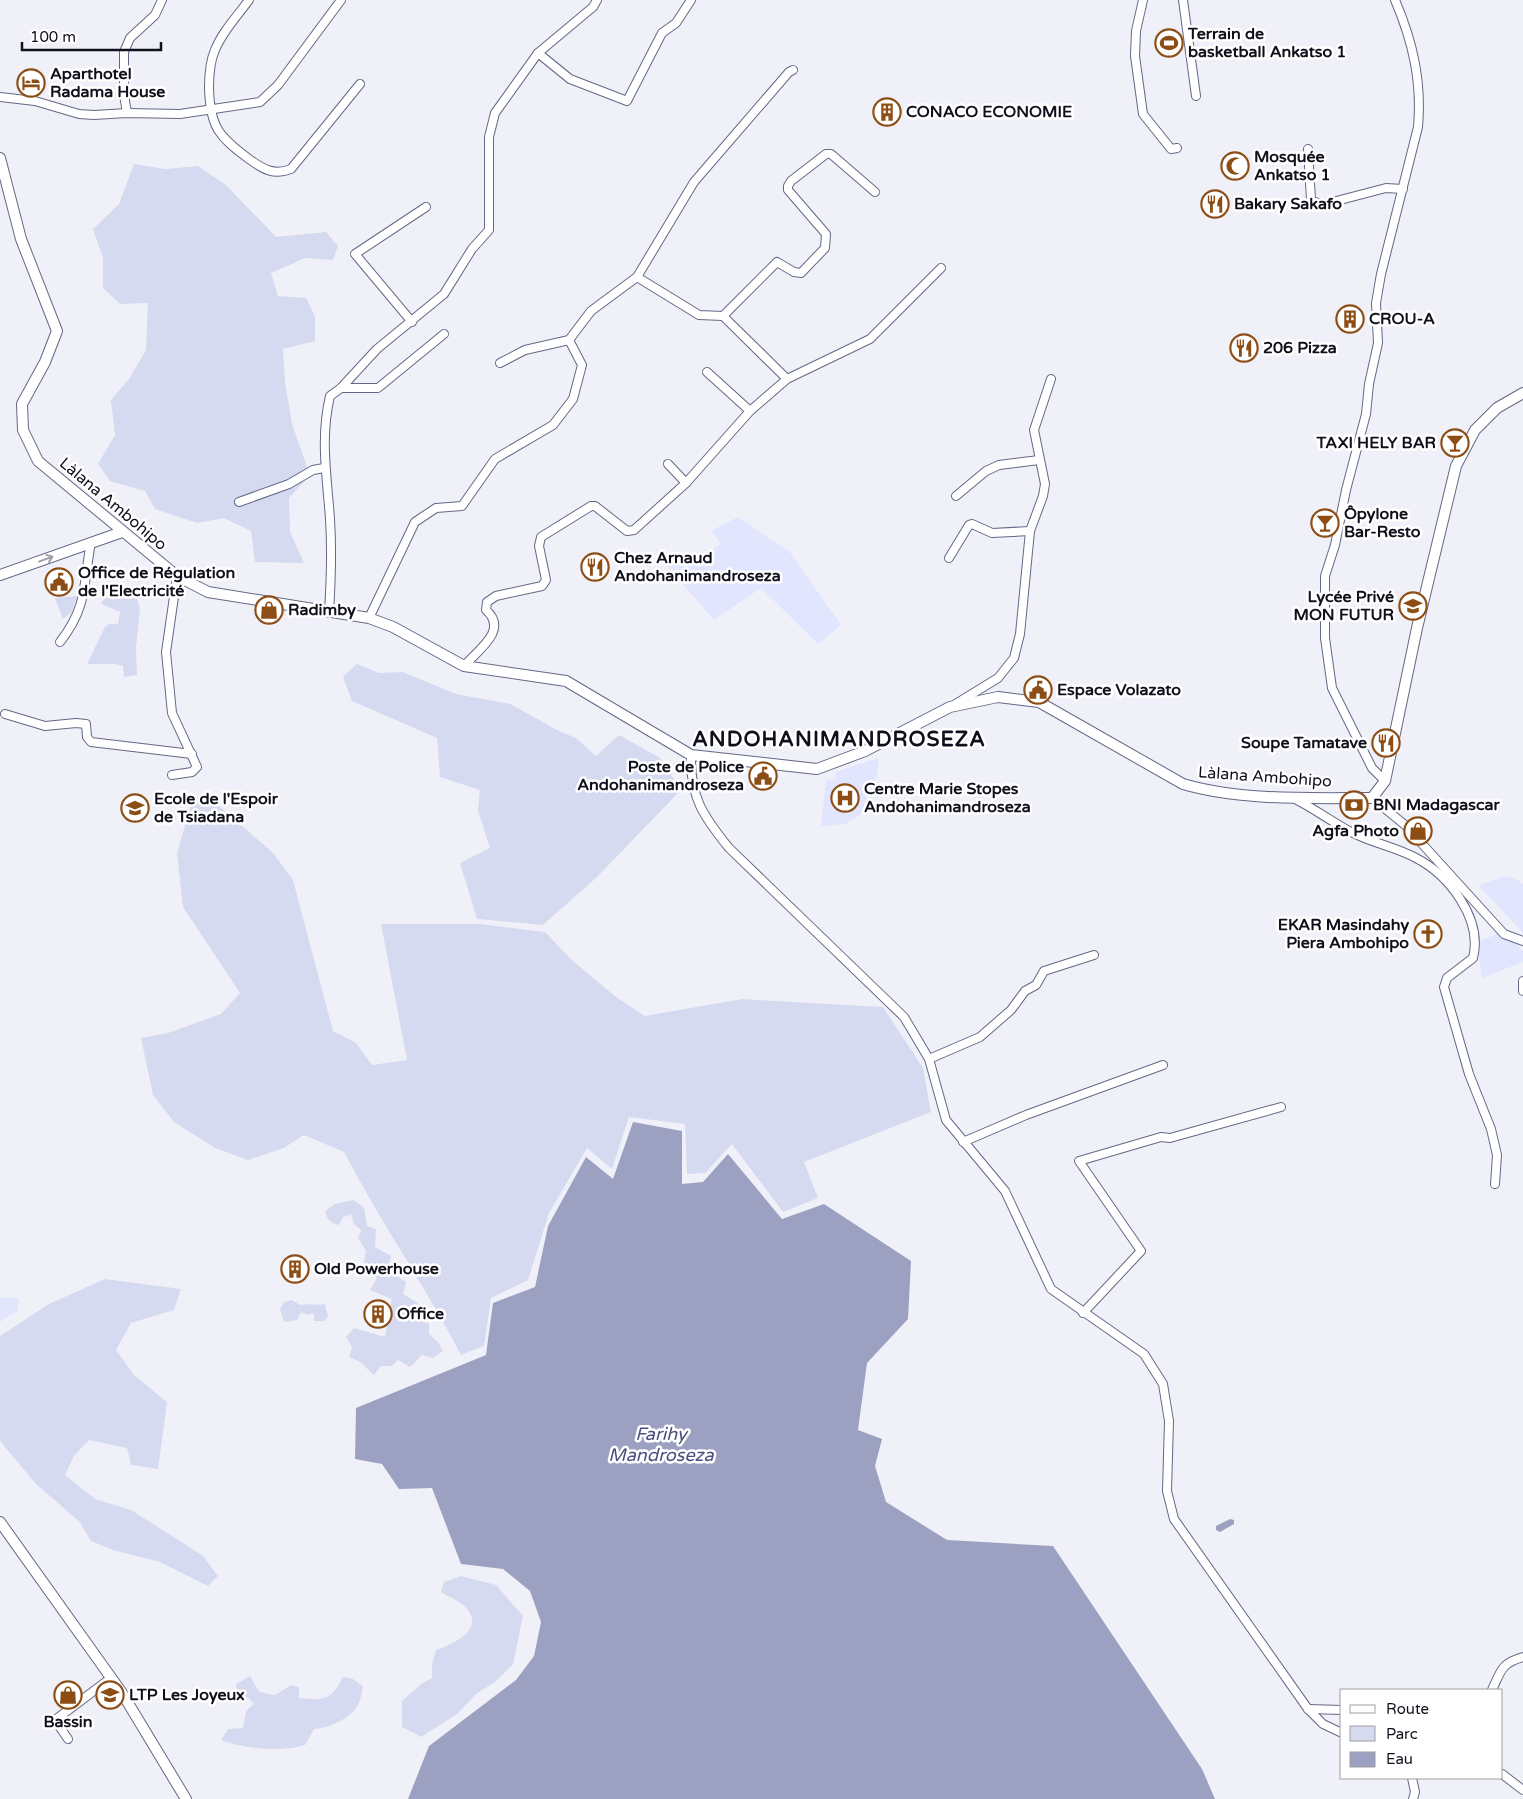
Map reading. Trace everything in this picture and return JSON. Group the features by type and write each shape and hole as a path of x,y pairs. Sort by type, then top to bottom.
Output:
{"street":[{"path":"127,112 124,95 124,52 130,38 154,15 162,0"},
{"path":"250,0 215,50 209,76 210,111 216,128 229,144 262,169 284,172 291,169 360,84"},
{"path":"0,97 35,101 79,114 127,112 180,114 260,102 269,95 308,47 341,0"},
{"path":"328,612 332,555 324,468 324,421 330,396 342,388 377,349 444,294 472,250 489,230 489,137 495,113 538,53 593,7 598,0"},
{"path":"538,53 570,79 627,101 662,33 676,23 690,0"},
{"path":"1143,0 1136,31 1135,56 1143,114 1171,149 1177,148"},
{"path":"1183,0 1196,96"},
{"path":"1385,781 1372,768 1332,688 1325,638 1325,576 1335,545 1346,490 1366,414 1369,384 1378,343 1376,302 1381,274 1418,127 1420,104 1419,74 1406,26 1395,0"},
{"path":"500,363 525,350 569,340 591,311 637,277 694,182 789,72 793,70"},
{"path":"1308,148 1312,200 1314,203 1320,205 1386,188 1403,190"},
{"path":"723,316 777,262 794,272 800,273 825,248 826,234 788,190 791,181 826,154 831,154 875,192"},
{"name":"Làlana Ambohipo","path":"0,158 2,173 20,239 56,331 45,362 22,404 23,430 38,461 177,576 208,592 369,618 393,627 464,666 566,681 691,755 817,769 865,751 950,707 998,697 1038,702 1183,784 1207,791 1291,797 1372,798"},
{"path":"412,322 355,254 426,206"},
{"path":"464,666 494,631 496,622 493,616 486,610 487,602 496,596 544,584 546,580 539,546 542,538 591,506 595,506 627,531 634,530 686,482 750,411 787,380 870,339 941,268"},
{"path":"637,277 699,315 723,316 787,380"},
{"path":"342,388 378,388 444,334"},
{"path":"369,618 415,522 436,508 462,506 495,460 553,425 573,398 582,365 569,340"},
{"path":"707,372 750,411"},
{"path":"950,707 998,678 1014,658 1020,634 1030,531 1043,496 1045,484 1034,430 1051,379"},
{"path":"1523,393 1497,408 1475,430 1456,466 1417,628 1385,781 1372,798 1405,825 1504,934 1523,941"},
{"path":"956,496 986,471 999,465 1039,460"},
{"path":"668,464 686,482"},
{"path":"239,502 289,484 314,470 324,468"},
{"path":"949,558 969,525 972,524 992,533 1030,531"},
{"path":"0,574 122,532"},
{"path":"60,642 72,626 82,606 92,542"},
{"path":"172,775 196,770 197,767 172,713 166,652 177,576"},
{"path":"5,714 45,726 86,724 87,737 90,742 192,754"},
{"path":"691,755 691,778 696,801 709,824 729,848 904,1017 930,1059 946,1120 1005,1191 1051,1289 1144,1354 1164,1384 1170,1421 1167,1491 1174,1519 1308,1709 1323,1724 1340,1732"},
{"path":"1291,797 1322,812 1351,832 1416,858 1447,883 1461,900 1469,915 1474,940 1473,958 1447,978 1444,987 1469,1074 1491,1129 1497,1154 1496,1184"},
{"path":"930,1059 980,1037 1011,1010 1025,991 1036,985 1044,971 1094,955"},
{"path":"1523,981 1523,991"},
{"path":"963,1142 1026,1115 1163,1065"},
{"path":"1083,1313 1142,1251 1079,1161 1161,1137 1170,1138 1281,1107"},
{"path":"1,1524 112,1678 186,1799"},
{"path":"1492,1689 1503,1666 1511,1660 1523,1657"},
{"path":"68,1739 55,1720 112,1678"},
{"path":"1308,1709 1340,1710"},
{"path":"1503,1775 1523,1790"},
{"path":"1412,1779 1415,1792 1413,1799"}],"shaded area":[{"path":"738,517 790,552 841,625 818,644 761,588 714,620 667,566 678,559 686,568 721,544 711,531"},
{"name":"Centre Marie Stopes Andohanimandroseza","path":"878,758 878,772 860,815 845,824 821,826 826,781 836,779 835,772"},
{"path":"1506,876 1516,879 1523,884 1523,933 1478,885"},
{"path":"1505,931 1523,951 1523,962 1482,978 1477,942"},
{"path":"0,1298 18,1298 18,1310 0,1322"}],"green space":[{"name":"Terrain de basketball Ankatso 1","path":"1181,34 1183,49 1157,52 1155,37"},
{"path":"134,164 165,169 198,166 226,185 276,237 326,232 338,246 333,260 305,258 271,273 278,296 306,298 315,316 315,341 283,349 285,382 292,424 310,475 289,498 290,532 304,563 255,562 251,531 224,518 197,523 155,509 145,491 110,481 98,464 115,435 111,400 129,379 146,350 148,303 120,304 103,288 103,258 93,229 119,204"},
{"path":"118,594 137,599 140,609 136,647 137,675 124,677 123,666 115,664 87,664 105,627 109,624 118,624 120,612 101,604 105,597 114,600"},
{"path":"77,596 72,612 63,619 55,598"},
{"path":"357,664 379,673 403,672 456,694 510,704 559,731 576,738 596,756 619,735 660,758 681,790 597,877 543,925 477,919 460,863 490,848 478,811 480,790 440,777 437,738 352,701 343,677"},
{"path":"194,795 218,805 273,853 293,880 333,1031 356,1043 372,1065 407,1060 381,924 481,924 545,932 574,962 616,997 645,1016 742,999 883,1007 923,1068 931,1112 804,1162 818,1198 783,1212 732,1144 705,1173 687,1174 685,1124 629,1117 612,1169 587,1148 549,1213 528,1280 491,1298 484,1346 461,1355 344,1152 304,1135 284,1148 248,1160 215,1148 174,1122 153,1095 141,1038 168,1033 221,1014 240,993 183,907 177,853"},
{"path":"353,1200 364,1207 367,1226 376,1229 375,1247 391,1256 388,1270 406,1282 403,1294 418,1303 415,1319 429,1324 429,1334 439,1343 443,1351 433,1358 422,1355 410,1367 398,1360 392,1366 381,1366 374,1375 360,1362 349,1357 352,1347 346,1337 354,1328 385,1337 392,1299 370,1290 377,1278 364,1262 366,1251 358,1238 361,1230 354,1224 351,1214 342,1218 339,1225 330,1221 327,1217 325,1211 335,1204"},
{"path":"105,1279 181,1289 174,1310 131,1323 116,1350 134,1375 167,1402 158,1469 131,1465 127,1448 89,1440 74,1456 65,1475 95,1499 131,1510 202,1555 218,1576 208,1586 160,1562 113,1550 91,1541 79,1521 37,1485 0,1440 0,1336 49,1304"},
{"path":"292,1300 300,1305 325,1304 328,1316 325,1321 314,1321 314,1313 307,1315 301,1312 297,1320 284,1322 280,1309 284,1302"},
{"path":"461,1576 496,1585 523,1616 513,1664 495,1682 476,1694 457,1714 421,1737 402,1727 402,1701 421,1684 432,1678 432,1664 436,1650 464,1636 472,1624 467,1609 458,1601 441,1592 444,1582"},
{"path":"250,1676 259,1692 275,1695 291,1685 299,1687 299,1698 321,1699 326,1697 335,1691 343,1677 353,1679 363,1686 356,1708 340,1721 327,1727 314,1729 305,1745 275,1749 240,1746 221,1740 228,1729 243,1728 246,1711 254,1704 249,1698 238,1697 236,1684"}],"water":[{"name":"Farihy Mandroseza","path":"633,1122 682,1131 682,1184 703,1182 728,1154 782,1219 824,1204 911,1261 908,1319 867,1363 858,1430 882,1439 875,1466 886,1502 947,1540 1053,1546 1202,1769 1215,1799 408,1799 429,1746 516,1680 534,1656 541,1622 530,1591 503,1569 461,1564 432,1488 399,1489 382,1464 355,1459 356,1408 486,1355 493,1303 535,1287 548,1226 586,1157 613,1179"},
{"path":"1230,1519 1234,1520 1234,1524 1220,1532 1216,1530 1216,1526"}],"place":[{"name":"Terrain de basketball Ankatso 1","path":"1169,43"},
{"name":"Aparthotel Radama House","path":"31,83"},
{"name":"CONACO ECONOMIE","path":"887,112"},
{"name":"Mosquée Ankatso 1","path":"1235,166"},
{"name":"Bakary Sakafo","path":"1215,204"},
{"name":"CROU-A","path":"1350,319"},
{"name":"206 Pizza","path":"1244,348"},
{"name":"TAXI HELY BAR","path":"1455,443"},
{"name":"Ôpylone Bar-Resto","path":"1325,523"},
{"name":"Chez Arnaud Andohanimandroseza","path":"595,567"},
{"name":"Office de Régulation de l'Electricité","path":"59,582"},
{"name":"Lycée Privé MON FUTUR","path":"1413,606"},
{"name":"Radimby","path":"269,610"},
{"name":"Espace Volazato","path":"1038,690"},
{"name":"Soupe Tamatave","path":"1386,743"},
{"name":"Poste de Police Andohanimandroseza","path":"763,776"},
{"name":"Centre Marie Stopes Andohanimandroseza","path":"845,798"},
{"name":"BNI Madagascar","path":"1354,805"},
{"name":"Ecole de l'Espoir de Tsiadana","path":"135,808"},
{"name":"Agfa Photo","path":"1418,831"},
{"name":"EKAR Masindahy Piera Ambohipo","path":"1428,934"},
{"name":"Old Powerhouse","path":"295,1269"},
{"name":"Office","path":"378,1314"},
{"name":"Bassin","path":"68,1695"},
{"name":"LTP Les Joyeux","path":"110,1695"}],"district":[{"name":"ANDOHANIMANDROSEZA","path":"839,739"}]}
